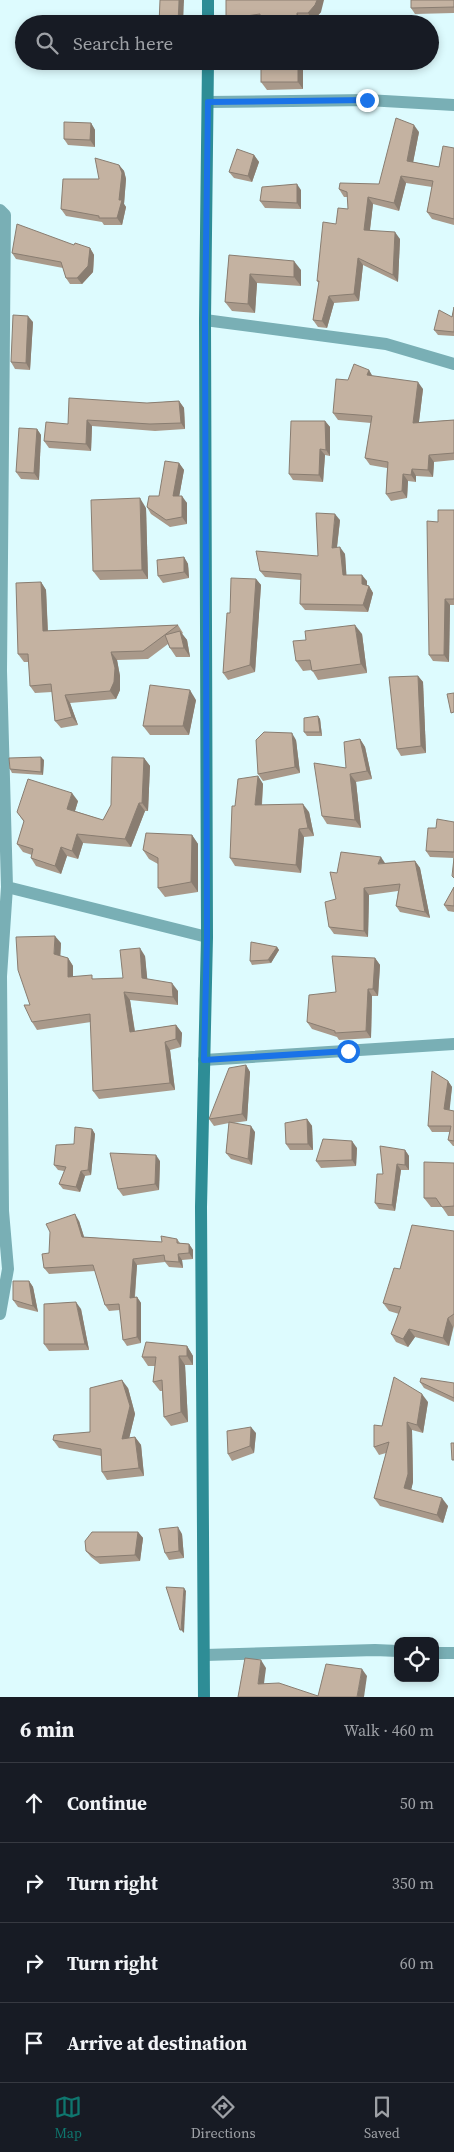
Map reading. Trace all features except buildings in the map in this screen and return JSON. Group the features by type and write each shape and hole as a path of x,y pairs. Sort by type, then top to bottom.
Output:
{"street":[{"path":"208,0 208,15"},
{"path":"204,1697 201,1206 207,937 205,320 208,70"},
{"path":"208,102 367,100 454,105"},
{"path":"0,210 5,215 1,671 7,887 1,976 3,1211 8,1268 0,1314"},
{"path":"205,320 386,344 454,364"},
{"path":"7,887 207,937"},
{"path":"204,1060 454,1044"},
{"path":"204,1655 394,1651"},
{"path":"439,1654 454,1653"}],"route":[{"path":"348,1051 204,1060 207,937 205,320 208,102 367,100"}]}
